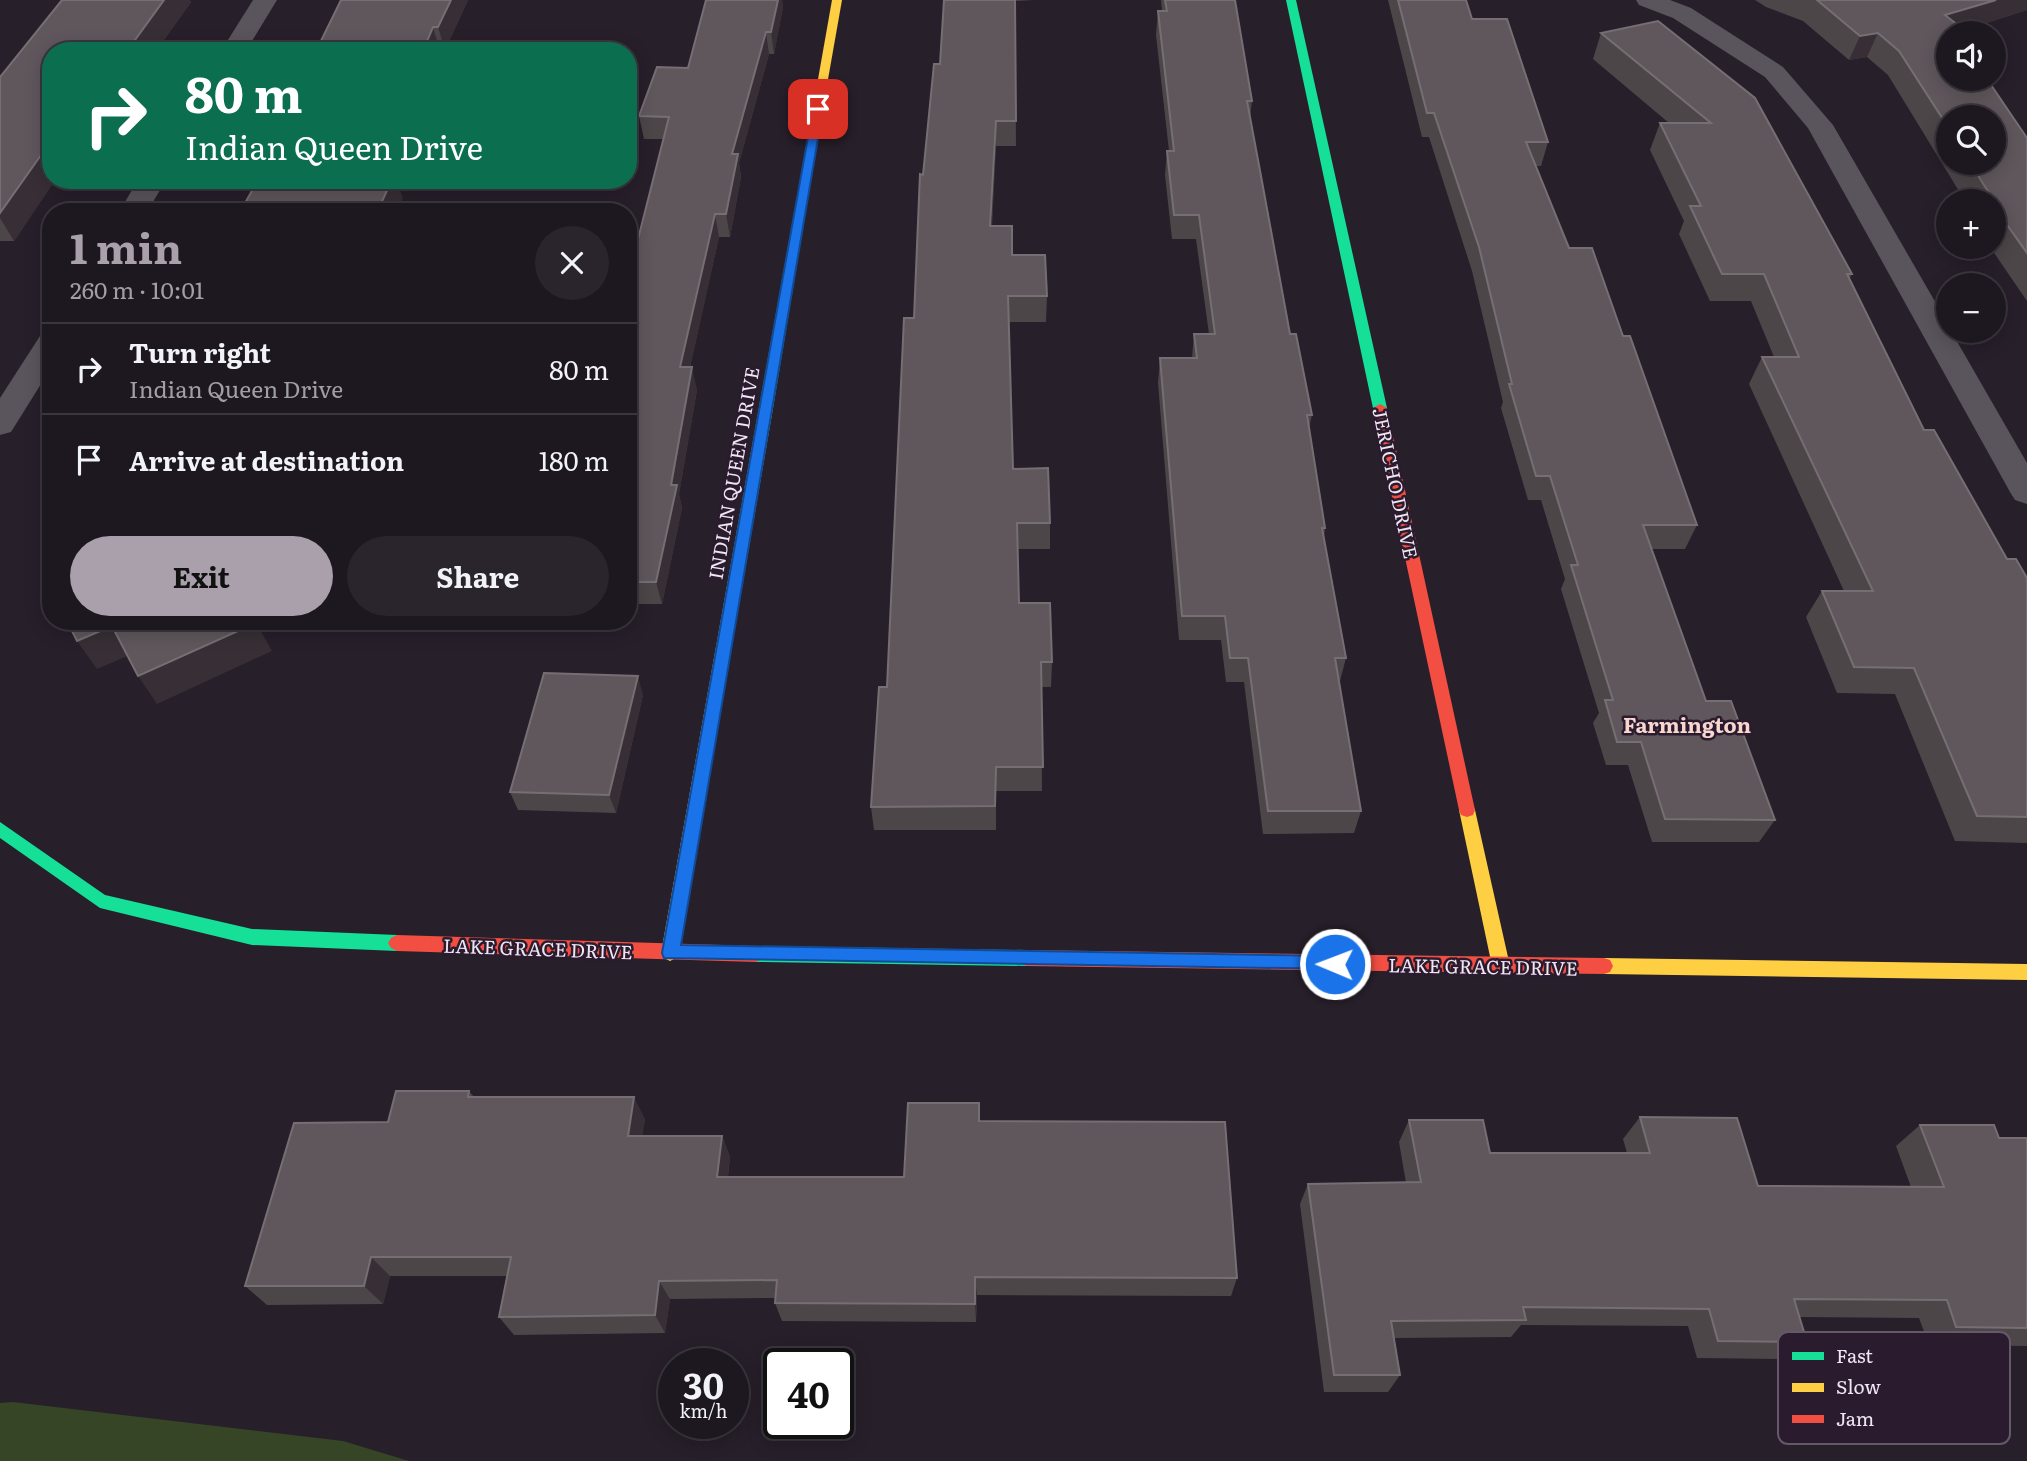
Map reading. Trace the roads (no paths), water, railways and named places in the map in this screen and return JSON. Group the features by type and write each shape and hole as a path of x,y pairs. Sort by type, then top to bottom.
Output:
{"street":[{"path":"239,42 265,0"},
{"name":"INDIAN QUEEN DRIVE","path":"670,953 837,0"},
{"name":"JERICHO DRIVE","path":"1291,0 1501,966"},
{"path":"1648,0 1682,13 1774,72 1820,125 2027,492"},
{"path":"0,424 42,357"},
{"name":"LAKE GRACE DRIVE","path":"0,829 100,901 252,937 670,953 2027,972"}],"district":[{"name":"Farmington","path":"1687,723"}]}
